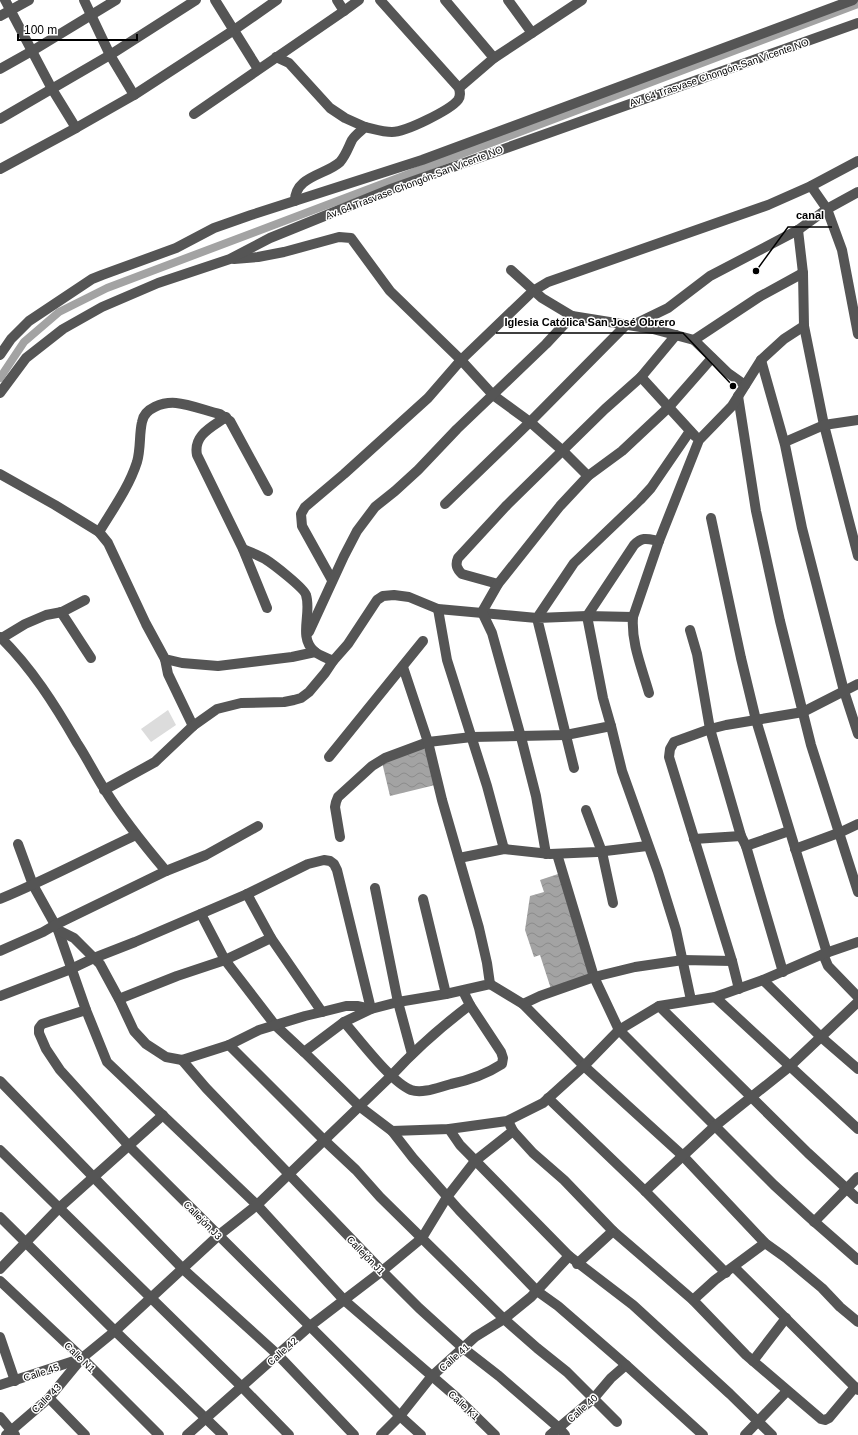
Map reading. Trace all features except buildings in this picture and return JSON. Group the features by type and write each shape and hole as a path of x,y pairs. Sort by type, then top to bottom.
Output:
{"street":[{"path":"5,0 52,90 76,128"},
{"path":"0,16 29,0"},
{"path":"84,0 110,55 134,95"},
{"path":"0,69 92,16 116,0"},
{"path":"0,119 110,55 196,0"},
{"path":"215,0 258,69"},
{"path":"0,169 134,95 277,0"},
{"path":"337,0 344,11"},
{"path":"194,114 358,0"},
{"path":"276,57 289,63 330,108 345,118 365,126 392,132 414,127 458,100 460,97 459,88 380,0"},
{"path":"445,0 494,58"},
{"path":"508,0 532,33"},
{"path":"459,88 494,58 532,33 570,3 582,0"},
{"path":"0,355 11,339 29,321 92,279 176,248 214,228 422,160 853,0"},
{"name":"Av. 64 Trasvase Chongón-San Vicente NO","path":"0,392 26,358 63,329 102,307 158,283 230,259 270,238 391,189 858,23"},
{"path":"295,201 297,191 302,184 338,163 345,156 353,139 365,126"},
{"path":"332,580 302,526 301,514 305,506 344,474 422,403 461,360 533,291 548,282 768,205 810,186 858,161"},
{"path":"810,186 827,209 842,250 858,334"},
{"path":"445,504 630,325 668,308 710,276 798,230 827,209 858,192"},
{"path":"798,230 803,273 804,326 824,425 858,556"},
{"path":"230,259 258,257 284,252 338,237 351,238 390,291 461,360 493,395 530,422 563,451 588,476"},
{"path":"511,270 533,291 572,316 630,325 694,340 728,373 745,386"},
{"path":"694,340 760,297 803,273"},
{"path":"306,638 332,580 357,531 374,507 418,470 546,344 572,316"},
{"path":"649,693 634,643 632,629 633,617 659,541 699,440 732,406 761,360 784,339 804,326"},
{"path":"498,584 462,574 456,566 458,558 507,505 604,409 641,377 676,335"},
{"path":"482,612 498,584 560,506 588,476 622,451 669,407 712,358"},
{"path":"761,360 785,442 802,528 844,691 858,734"},
{"path":"641,377 699,440"},
{"path":"738,396 756,511 780,621 810,745 858,892"},
{"path":"99,532 127,486 137,462 142,421 145,414 150,409 168,403 176,403 220,414 226,417 230,421 268,491"},
{"path":"226,417 202,435 196,443 197,455 243,549 267,608"},
{"path":"785,442 824,425 858,420"},
{"path":"574,768 537,618 574,563 651,488 690,431"},
{"path":"0,474 99,532 108,543 146,624 165,659 168,674 193,726"},
{"path":"712,518 756,720 828,966 858,997"},
{"path":"659,541 645,538 639,540 634,545 587,616 603,698 622,771 647,846 658,872 676,930 691,1000"},
{"path":"243,549 264,558 306,594 308,606 306,638 308,644 315,652 333,661"},
{"path":"104,790 155,762 193,726 218,709 241,703 284,702 301,698 309,692 325,673 348,644 377,600 383,596 394,595 409,597 438,609 537,618 587,616 633,617"},
{"path":"85,600 60,612 46,615 25,624 1,637 15,651 31,671 76,742 104,790 136,835 166,871"},
{"path":"438,609 447,660 472,737 504,849"},
{"path":"60,612 91,658"},
{"path":"482,612 492,633 521,737 536,796 546,854"},
{"path":"690,630 697,654 710,729 783,972"},
{"path":"329,757 423,641"},
{"path":"165,659 182,663 218,666 292,657 315,652"},
{"path":"403,667 428,742 442,800 479,928 490,984"},
{"path":"739,989 732,961 669,757 670,749 674,742 710,729 803,712 858,684"},
{"path":"340,837 335,806 338,797 372,766 385,758 428,742 472,737 566,735 611,726"},
{"path":"586,810 602,852 613,903"},
{"path":"795,849 858,824"},
{"path":"0,951 43,932 56,928 166,871 206,855 258,826"},
{"path":"746,846 789,831"},
{"path":"0,899 33,885 136,835"},
{"path":"694,839 741,836"},
{"name":"Calle K1","path":"18,844 33,885 56,928 70,969 107,1062 257,1205 344,1300 455,1396 496,1435"},
{"path":"459,858 504,849 557,854 602,852 647,846"},
{"path":"557,854 594,977 619,1030 774,1185 858,1260"},
{"path":"0,996 136,942 247,894 308,864 324,860 330,861 334,864 337,870 371,1009"},
{"path":"375,888 398,1002 412,1054"},
{"path":"247,894 271,938 322,1012"},
{"path":"423,899 446,994"},
{"path":"201,914 225,960 275,1025 359,1106 392,1131 447,1196 537,1291 558,1306 703,1435"},
{"path":"56,928 74,938 100,964 134,1031 146,1044 166,1057 182,1060 229,1045 259,1030 305,1016 346,1006 357,1006 371,1009"},
{"path":"119,999 177,976 225,960 271,938"},
{"path":"392,1131 449,1129 507,1122 543,1103 584,1066 619,1030 659,1006 715,997 763,980 858,942"},
{"path":"523,1004 540,996 594,977 635,967 683,960 732,961"},
{"path":"763,980 821,1037 858,1069"},
{"path":"304,1052 344,1022 371,1009 398,1002 463,991 490,984 523,1004 584,1066 683,1156 765,1243 786,1258 822,1288 840,1307 858,1322"},
{"path":"344,1022 391,1076 411,1090 420,1091 469,1080 502,1064 503,1058 501,1052 470,1005 463,991"},
{"path":"715,997 789,1067 858,1129"},
{"path":"645,1191 715,1126 789,1067 858,1002"},
{"path":"82,1358 115,1331 219,1236 257,1205 288,1173 391,1076 412,1054 470,1005"},
{"path":"659,1006 858,1199"},
{"name":"Callejón J3","path":"86,1010 42,1024 39,1028 39,1033 46,1049 60,1070 129,1146 400,1416 421,1435"},
{"path":"229,1045 504,1319 567,1372 617,1422"},
{"name":"Callejón J1","path":"182,1060 206,1088 419,1308 562,1432"},
{"path":"0,1081 183,1269 278,1355 354,1435"},
{"path":"507,1122 533,1153 564,1180 613,1231 693,1300 746,1355 821,1419 825,1420 829,1418 857,1388 786,1318 730,1270 548,1098"},
{"path":"0,1269 59,1208 163,1116"},
{"path":"449,1129 460,1145 475,1161 577,1264 633,1306 730,1394 772,1435"},
{"name":"Calle 42","path":"187,1435 310,1326 382,1271 422,1238 447,1196 475,1161 514,1130"},
{"path":"0,1150 242,1387 288,1435"},
{"path":"814,1222 847,1190 858,1177"},
{"path":"0,1217 223,1435"},
{"path":"577,1264 613,1231"},
{"path":"693,1300 765,1243"},
{"name":"Calle 41","path":"382,1435 400,1416 432,1377 476,1337 504,1319 537,1291 569,1256"},
{"name":"Calle N1","path":"0,1281 82,1358 158,1435"},
{"path":"753,1361 786,1318"},
{"path":"0,1337 15,1381"},
{"name":"Calle 45","path":"0,1385 82,1358"},
{"name":"Calle 43","path":"11,1434 49,1398 82,1358"},
{"name":"Calle 40","path":"550,1435 562,1432 611,1378 626,1365"},
{"path":"745,1435 787,1391"},
{"path":"49,1398 85,1435"},
{"path":"0,1417 11,1434"}],"shaded area":[{"path":"168,710 176,725 151,742 141,729"}],"water":[{"path":"423,746 429,758 435,785 390,796 381,758"},
{"path":"561,873 591,976 551,989 540,955 534,957 525,930 530,896 544,892 540,880"}],"waterway":[{"path":"0,378 24,342 59,312 107,288 858,4"}],"place":[{"name":"canal","path":"756,271"},
{"name":"Iglesia Católica San José Obrero","path":"733,386"}]}
